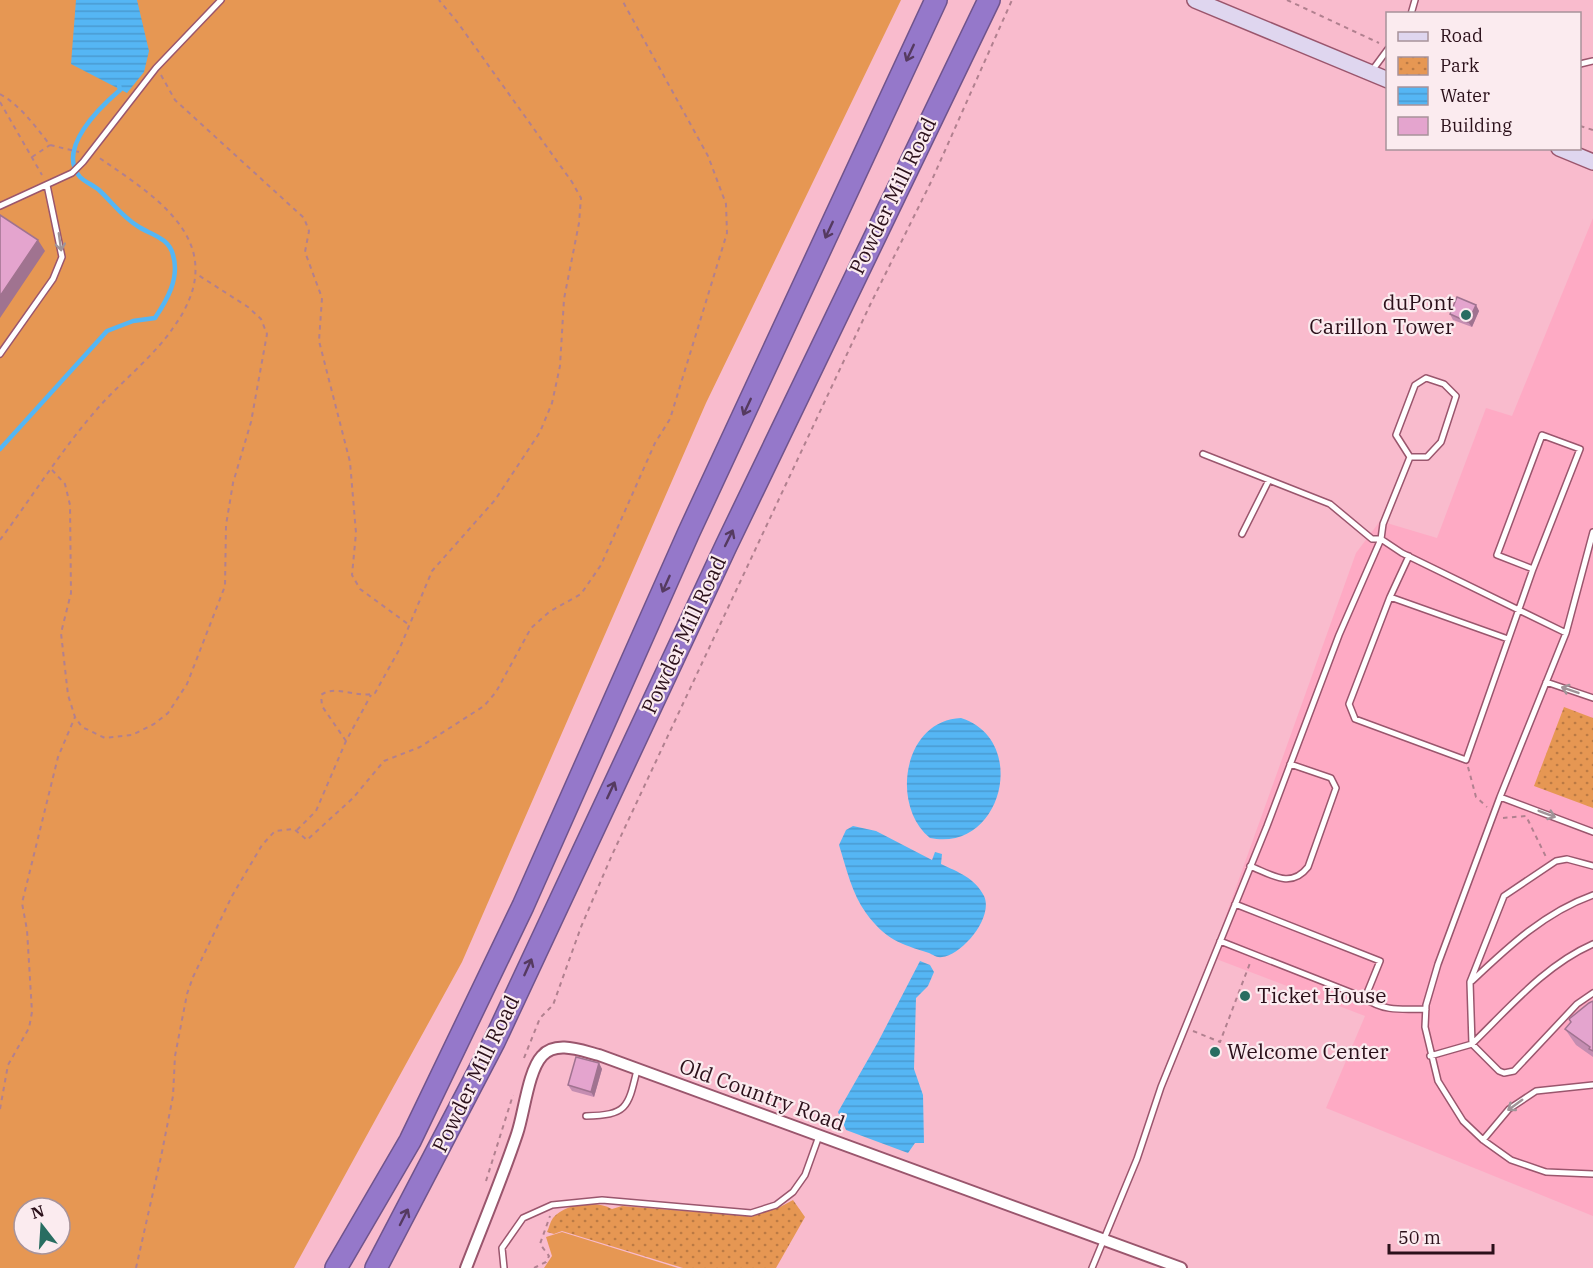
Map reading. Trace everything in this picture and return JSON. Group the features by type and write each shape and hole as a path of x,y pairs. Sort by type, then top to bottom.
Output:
{"highway":[{"name":"Powder Mill Road","path":"336,1268 410,1141 524,906 694,522 936,0"},
{"name":"Powder Mill Road","path":"376,1268 494,1042 726,546 989,0"}],"street":[{"path":"1195,0 1386,79"},
{"path":"1564,150 1593,162"},
{"name":"Old Country Road","path":"466,1268 517,1134 534,1071 542,1055 555,1049 569,1047 1181,1268"}],"lane":[{"path":"0,206 47,185 83,162 156,68 221,0"},
{"path":"1371,73 1386,51"},
{"path":"0,354 53,279 62,257 47,185"},
{"path":"1426,378 1444,384 1456,396 1441,441 1427,457 1410,457 1396,435 1415,385 1426,378"},
{"path":"1409,556 1390,597 1349,704 1355,719 1466,760 1533,569 1580,449 1542,435 1497,555 1533,569"},
{"path":"1203,454 1330,504 1372,539 1381,539 1409,556 1566,633"},
{"path":"1092,1268 1137,1159 1185,1028 1339,635 1381,539 1383,524 1410,457"},
{"path":"1242,534 1269,480"},
{"path":"1593,532 1590,552 1566,633 1500,797 1450,932 1426,1009 1430,1056 1438,1081 1452,1107 1463,1121 1483,1140 1511,1160 1546,1172 1593,1174"},
{"path":"1390,597 1508,639"},
{"path":"1546,682 1593,698"},
{"path":"1250,866 1280,879 1291,880 1300,876 1308,867 1336,788 1331,778 1290,764"},
{"path":"1500,797 1593,832"},
{"path":"1593,866 1567,859 1556,861 1507,892 1470,982 1472,1044 1499,1071 1504,1073 1514,1071 1577,1005 1593,993"},
{"path":"1470,982 1506,949 1552,914 1569,904 1593,896"},
{"path":"1235,904 1380,961 1365,998"},
{"path":"1220,941 1365,998 1373,1005 1390,1010 1426,1009"},
{"path":"1430,1056 1472,1044 1533,984 1561,962 1593,944"},
{"path":"586,1116 611,1116 624,1109 631,1098 637,1070"},
{"path":"1483,1140 1509,1109 1536,1091 1593,1085"},
{"path":"504,1268 502,1248 523,1218 552,1205 602,1200 752,1213 776,1205 793,1192 805,1175 819,1136"}],"path":[{"path":"346,741 322,706 321,695 327,691 336,690 365,696 375,693 399,650 432,571 482,516 540,432 552,403 560,366 560,327 579,223 580,198 539,134 458,22 439,0"},
{"path":"297,830 307,840 353,798 384,761 420,747 484,706 496,692 531,628 549,612 581,594 601,565 655,443 670,419 727,233 726,204 708,156 622,0"},
{"path":"523,1062 540,1018 553,1005 581,927 612,855 870,305 931,182 1012,0"},
{"path":"1287,0 1386,47"},
{"path":"156,68 166,81 175,100 304,218 309,231 305,252 322,298 319,341 350,462 356,533 352,575 360,590 409,624"},
{"path":"0,94 11,100 50,146"},
{"path":"0,102 47,185"},
{"path":"0,540 86,422 173,330 190,300 196,282 186,232 173,214 151,193 92,153 50,146 31,157"},
{"path":"52,470 65,484 70,505 71,593 61,633 68,695 75,717 82,727 105,738 132,735 154,724 168,713 187,684 225,586 226,525 233,483 251,422 267,334 261,319 248,307 195,273"},
{"path":"136,1268 161,1157 187,994 193,977 232,896 262,845 275,831 297,830 316,811 346,741 371,694"},
{"path":"0,1109 8,1065 29,1028 32,1012 27,930 22,903 58,757 75,717"},
{"path":"1466,760 1476,797 1489,808"},
{"path":"1503,818 1506,820 1526,816 1547,860"},
{"path":"1185,1028 1220,1042 1253,954"},
{"path":"484,1188 516,1085"},
{"path":"534,1268 546,1262 549,1256 540,1244 550,1215 560,1204"}],"shaded area":[{"path":"1593,218 1593,1216 1326,1108 1365,1016 1211,957 1356,553 1380,521 1437,538 1486,408 1512,416"}],"green space":[{"path":"0,0 901,0 706,403 462,962 294,1268 0,1268"},
{"path":"1564,707 1593,718 1593,808 1534,786"},
{"path":"793,1200 805,1217 776,1268 683,1268 562,1231 554,1234 547,1232 558,1213 581,1204 598,1204 612,1209 622,1206 750,1216 780,1207"},
{"path":"562,1232 678,1268 544,1268 552,1256 546,1237"}],"water":[{"path":"76,0 137,0 149,51 144,72 127,93 71,64"},
{"path":"961,718 982,730 995,748 1000,770 998,792 990,812 975,829 955,838 930,838 917,824 910,806 907,786 909,767 915,748 926,733 941,722"},
{"path":"853,826 876,831 932,860 935,852 942,854 941,864 966,876 976,885 984,896 986,905 980,924 967,942 950,955 938,957 901,943 887,935 873,922 857,897 839,845 846,830"},
{"path":"920,961 930,965 934,972 928,986 916,998 914,1069 923,1095 924,1143 915,1143 908,1153 846,1130 838,1112"}],"building":[{"path":"0,215 38,240 0,296"},
{"path":"1457,297 1476,305 1468,322 1450,314"},
{"path":"1593,1001 1593,1051 1565,1029 1571,1022 1569,1019"},
{"path":"576,1057 599,1063 591,1092 568,1085"}],"waterway":[{"path":"0,449 107,331 133,321 155,318 174,280 175,264 168,245 128,219 99,190 80,177 74,166 73,154 84,129 120,90 119,85"}],"place":[{"name":"duPont Carillon Tower","path":"1466,315"},
{"name":"Ticket House","path":"1245,996"},
{"name":"Welcome Center","path":"1215,1052"}]}
